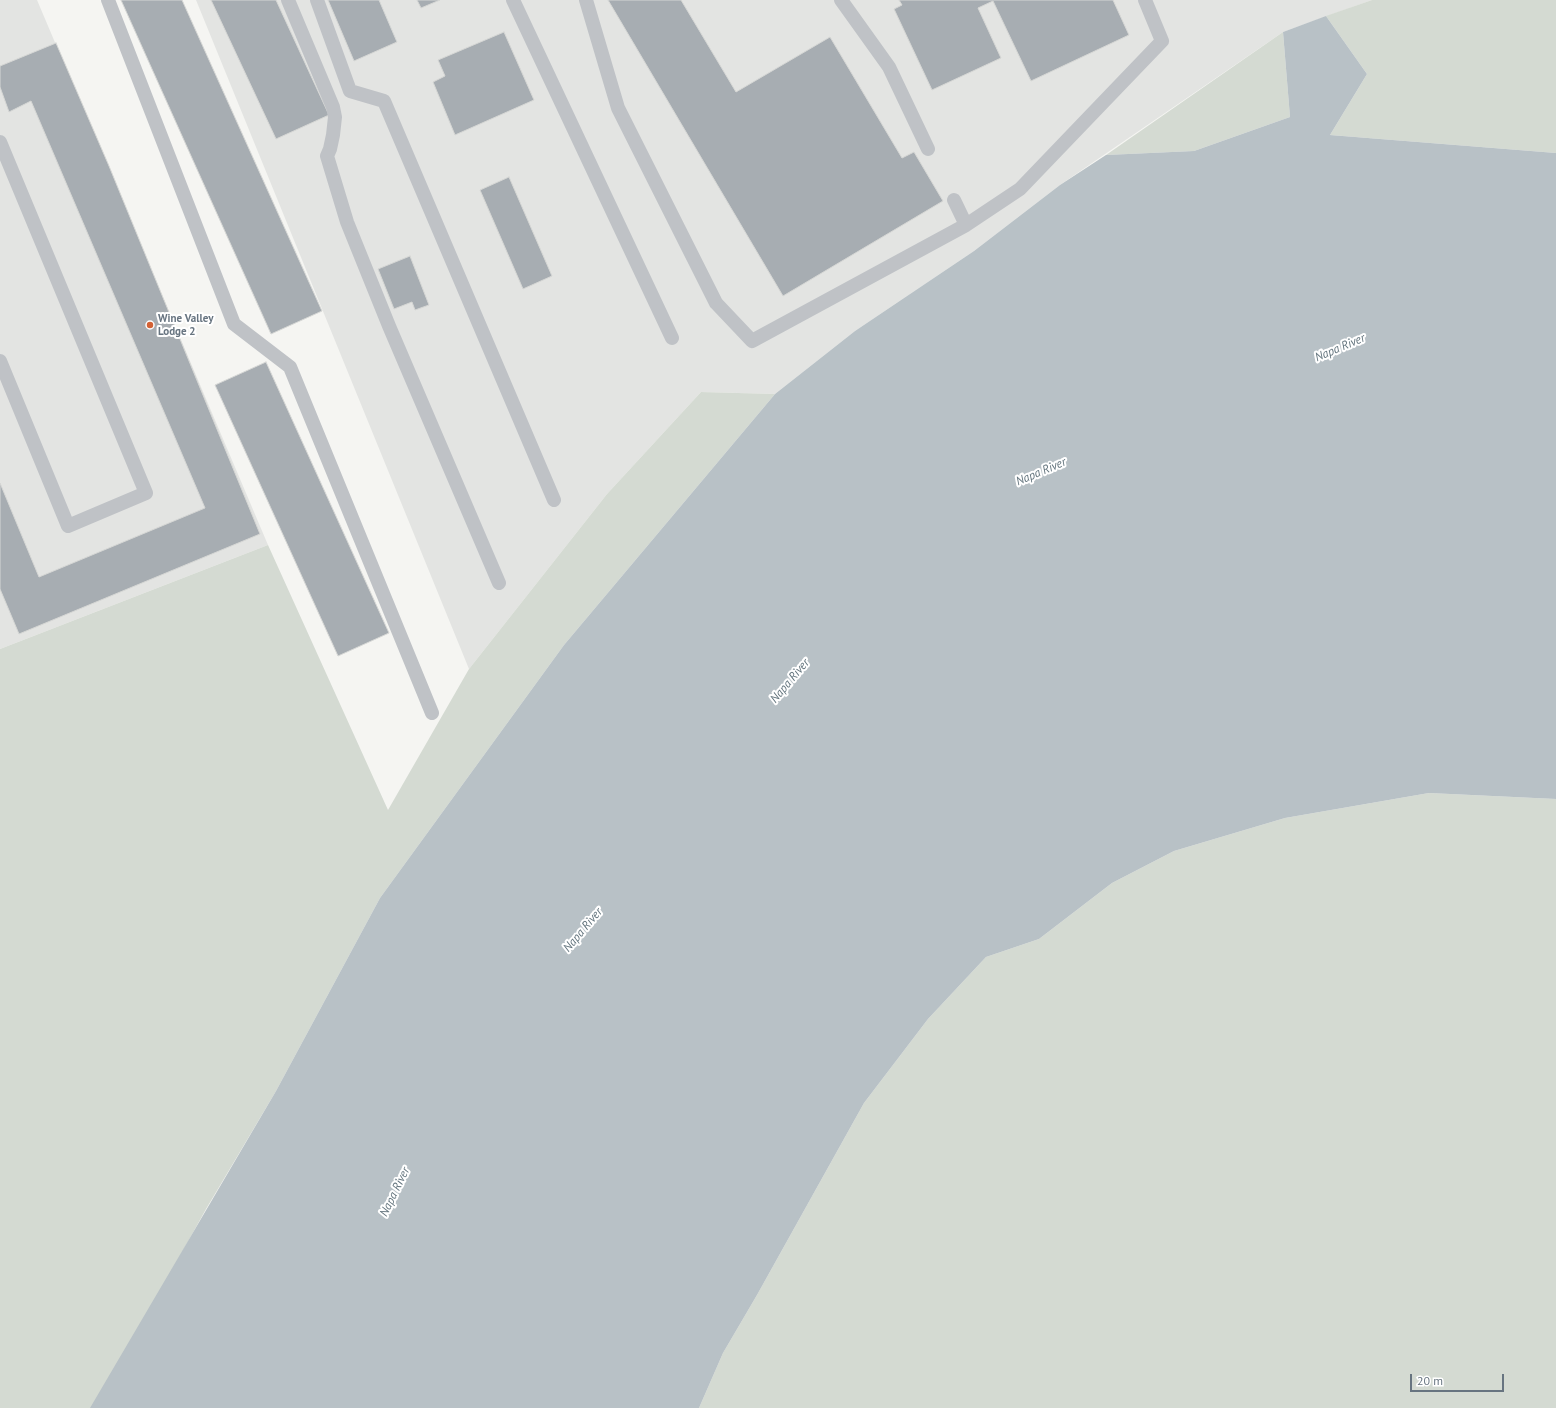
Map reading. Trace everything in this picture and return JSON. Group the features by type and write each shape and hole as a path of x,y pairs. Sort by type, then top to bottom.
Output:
{"lane":[{"path":"108,0 234,324 290,367 432,713"},
{"path":"288,0 334,107 335,117 333,135 327,156 347,222 388,326 499,583"},
{"path":"317,0 350,91 384,101 554,500"},
{"path":"514,0 672,338"},
{"path":"586,0 618,108 716,303 752,341 966,225 1020,189 1162,41 1145,0"},
{"path":"841,0 889,67 928,149"},
{"path":"0,142 146,494 68,526 0,361"},
{"path":"954,200 966,225"}],"shaded area":[{"path":"0,0 37,0 268,545 0,649"},
{"path":"196,0 1372,0 1283,32 1060,185 974,251 855,331 775,394 701,392 607,494 469,669"},
{"path":"1372,0 1556,0 1556,153 1330,135 1367,74 1326,16"},
{"path":"1283,32 1290,117 1194,151 1106,155"},
{"path":"701,392 775,394 564,645 380,898 276,1091 206,1209 96,1408 0,1408 0,649 268,545 388,810 469,669 607,494"},
{"path":"1429,793 1556,799 1556,1408 699,1408 723,1353 864,1103 928,1019 986,957 1039,939 1112,883 1174,851 1285,818"}],"water":[{"name":"Napa River","path":"1326,16 1367,74 1330,135 1556,153 1556,799 1429,793 1285,818 1174,851 1112,883 1039,939 986,957 928,1019 864,1103 723,1353 699,1408 90,1408 276,1091 380,898 564,645 775,394 855,331 974,251 1060,185 1106,155 1194,151 1290,117 1283,32"}],"building":[{"path":"121,0 182,0 322,311 271,334"},
{"path":"211,0 276,0 329,115 276,139"},
{"path":"328,0 379,0 397,42 354,61"},
{"path":"417,0 440,0 421,8"},
{"path":"608,0 681,0 736,92 830,37 902,158 914,152 943,201 783,296"},
{"path":"899,0 1113,0 1129,35 1031,81 993,1 978,8 1001,58 932,90 894,9 902,5"},
{"path":"504,32 534,100 455,135 433,82 445,76 438,60"},
{"name":"Wine Valley Lodge 2","path":"56,43 109,166 260,534 19,634 0,589 0,483 39,577 205,508 31,101 9,112 0,87 0,66"},
{"path":"509,177 552,276 523,289 480,190"},
{"path":"410,256 429,305 415,310 412,302 394,309 378,269"},
{"path":"266,362 389,633 338,656 215,385"}],"place":[{"name":"Wine Valley Lodge 2","path":"150,325"}]}
